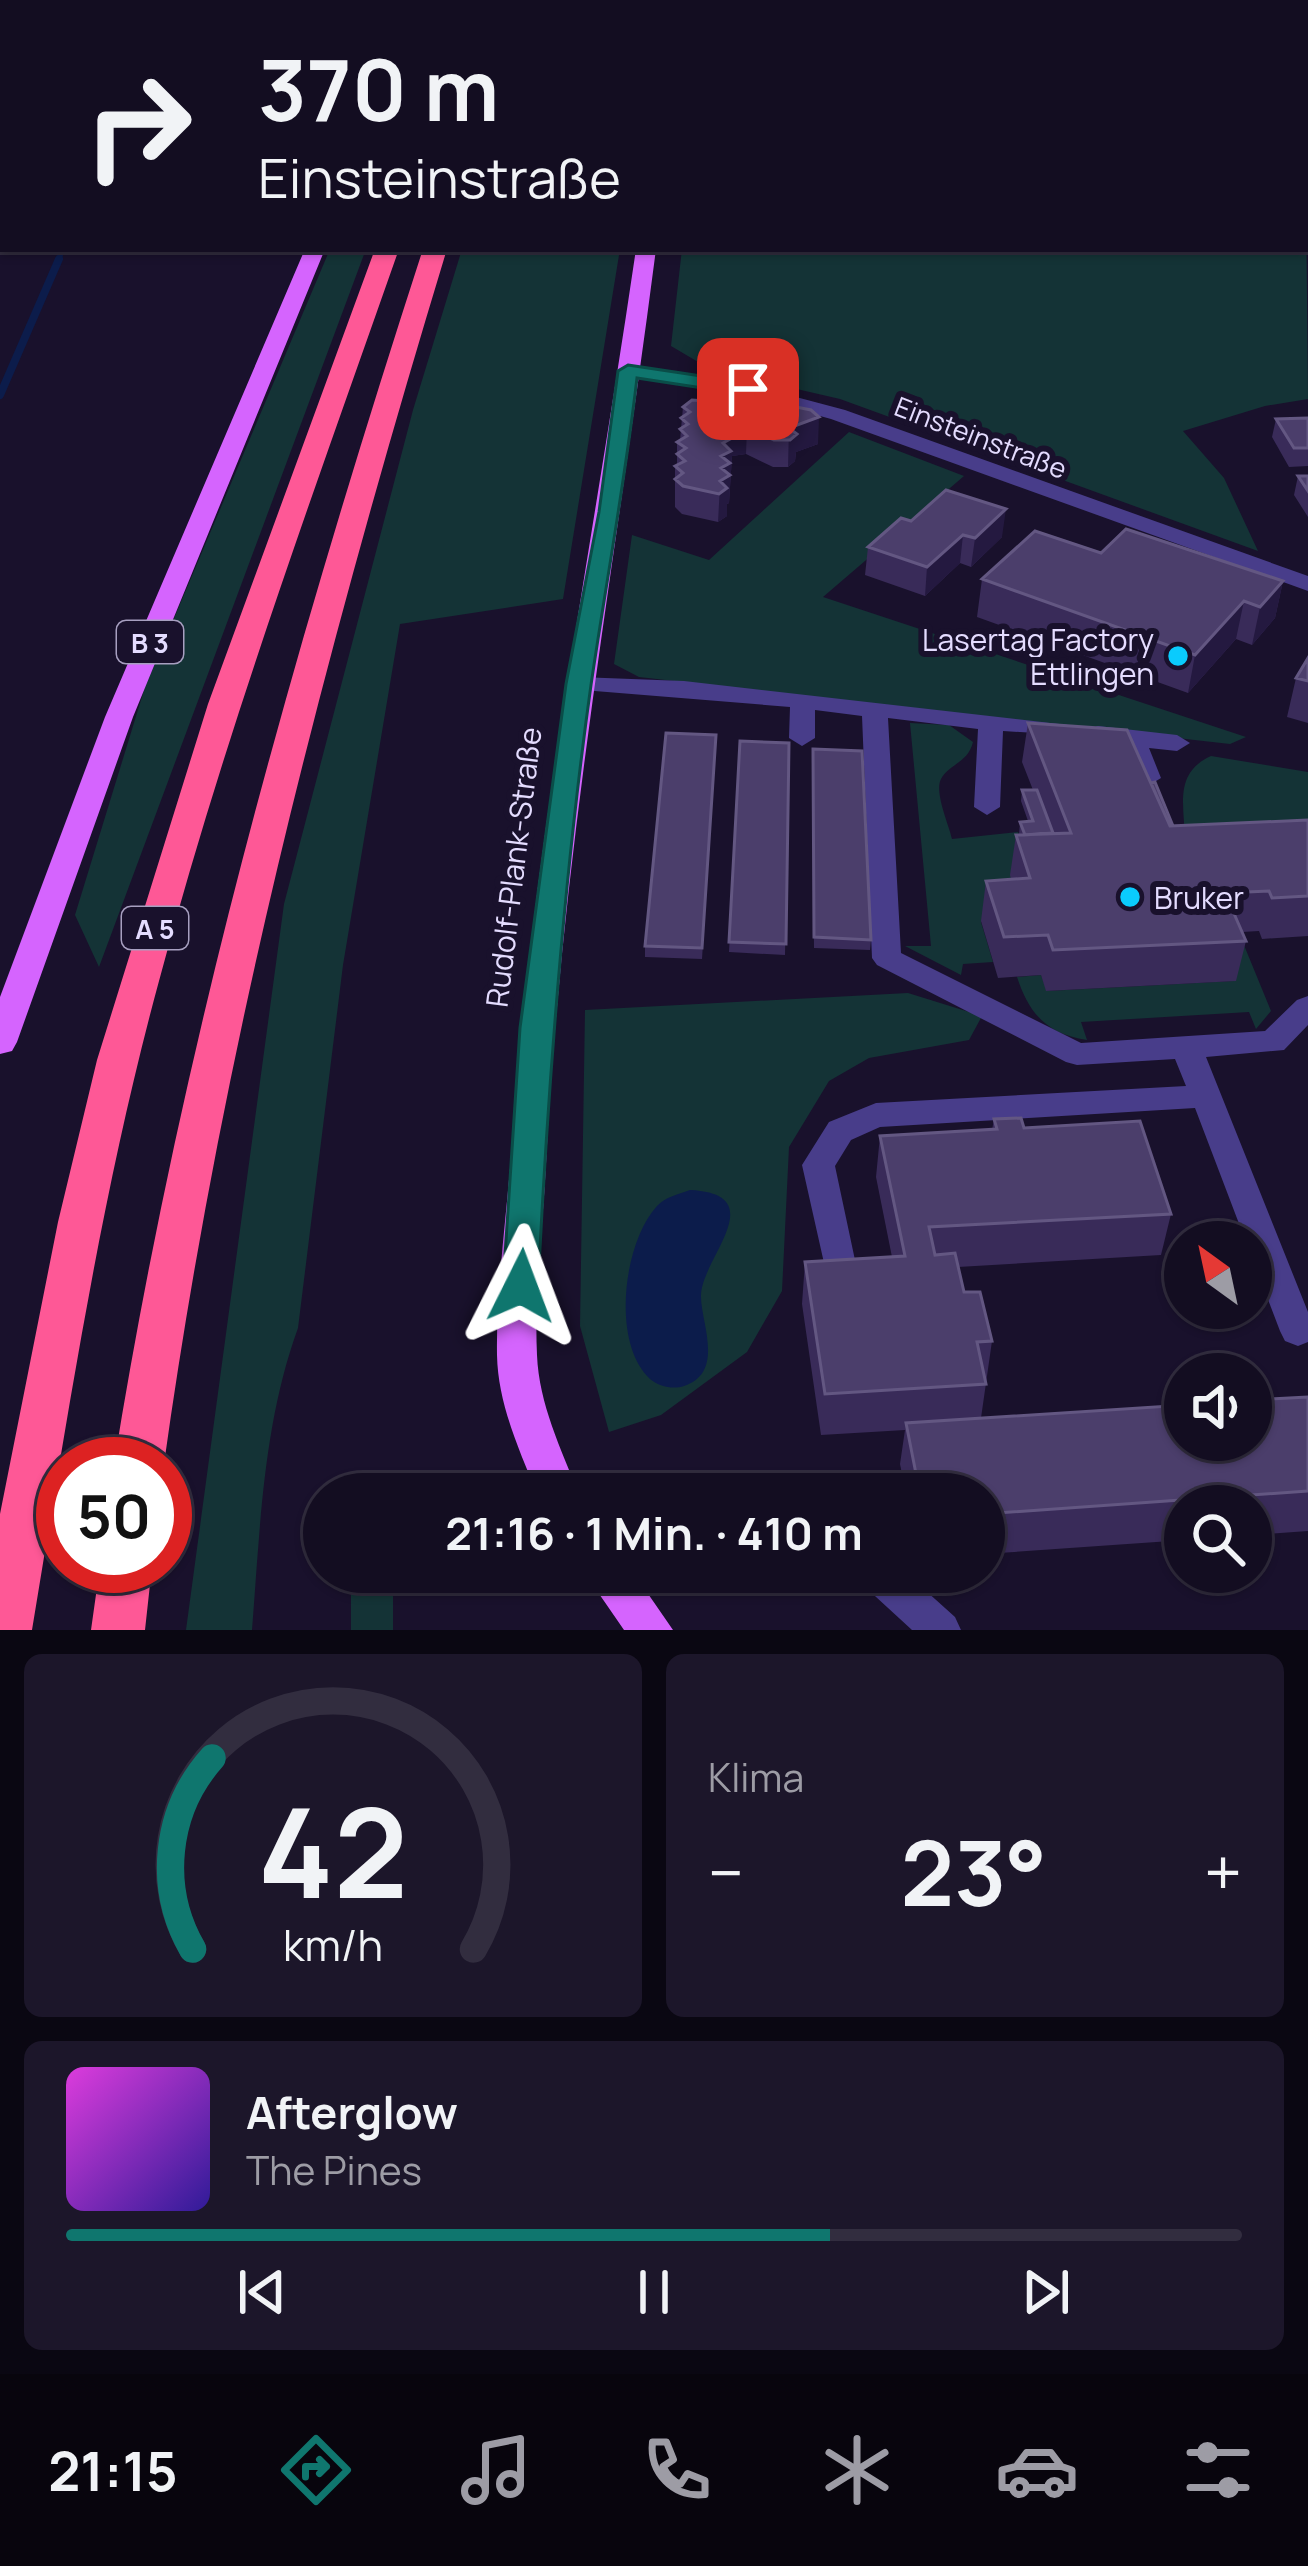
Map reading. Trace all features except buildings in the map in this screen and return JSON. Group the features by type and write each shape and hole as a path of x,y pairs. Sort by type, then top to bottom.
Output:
{"highway":[{"name":"A 5","path":"5,1630 50,1382 138,984 199,782 386,252"},
{"path":"143,1437 152,1366 229,977 372,447 434,252"},
{"path":"118,1630 123,1593"}],"main road":[{"name":"B 3","path":"0,1042 118,717 315,252"},
{"name":"Rudolf-Plank-Straße","path":"550,1473 527,1416 517,1358 536,1028 579,684 610,512 646,252"},
{"path":"622,1593 651,1630"}],"street":[{"name":"Einsteinstraße","path":"628,371 709,380 826,406 1308,584"},
{"path":"579,684 684,688 1177,743"},
{"path":"802,738 803,703"},
{"path":"875,712 887,958 1077,1054 1273,1042 1308,1007"},
{"path":"987,807 992,724"},
{"path":"1132,738 1148,778"},
{"path":"1186,1047 1298,1331"},
{"path":"846,1295 818,1165 840,1131 876,1115 1206,1096"},
{"path":"900,1593 941,1630"}],"green space":[{"path":"329,252 365,252 99,967 75,915 145,687"},
{"path":"461,252 620,252 563,599 400,624 343,965 298,1328 270,1439 252,1630 186,1630 284,904 413,410"},
{"path":"682,252 1307,252 1308,399 1265,406 1183,431 1224,478 1258,551 840,399 710,369 671,346"},
{"path":"849,432 964,476 823,597 1246,737 1230,744 639,677 614,664 632,535 709,560"},
{"path":"910,723 949,725 973,742 939,785 952,839 1018,832 1027,855 1024,919 981,922 993,962 963,964 961,975 905,946 931,946"},
{"path":"1211,756 1308,772 1308,859 1185,840 1186,781"},
{"path":"1239,933 1271,1011 1256,1029 1249,1012 1081,1022 1087,1040 1073,1037 1041,1020 1017,977 1041,975 1047,991 1234,981"},
{"path":"908,993 982,1016 969,1040 869,1058 829,1081 789,1147 782,1291 747,1352 661,1415 609,1432 580,1326 585,1010"},
{"path":"351,1593 393,1593 393,1630 351,1630"}],"water":[{"path":"690,1190 714,1194 727,1203 730,1215 701,1295 708,1345 704,1370 684,1386 671,1387 650,1379 638,1363 630,1342 626,1293 645,1223 660,1203"}],"waterway":[{"path":"58,262 62,252"},
{"path":"0,395 59,259"}],"place":[{"name":"Lasertag Factory Ettlingen","path":"1178,656"},
{"name":"Bruker","path":"1130,897"}],"route":[{"path":"521,1286 544,957 579,684 610,512 628,371 748,389"}]}
